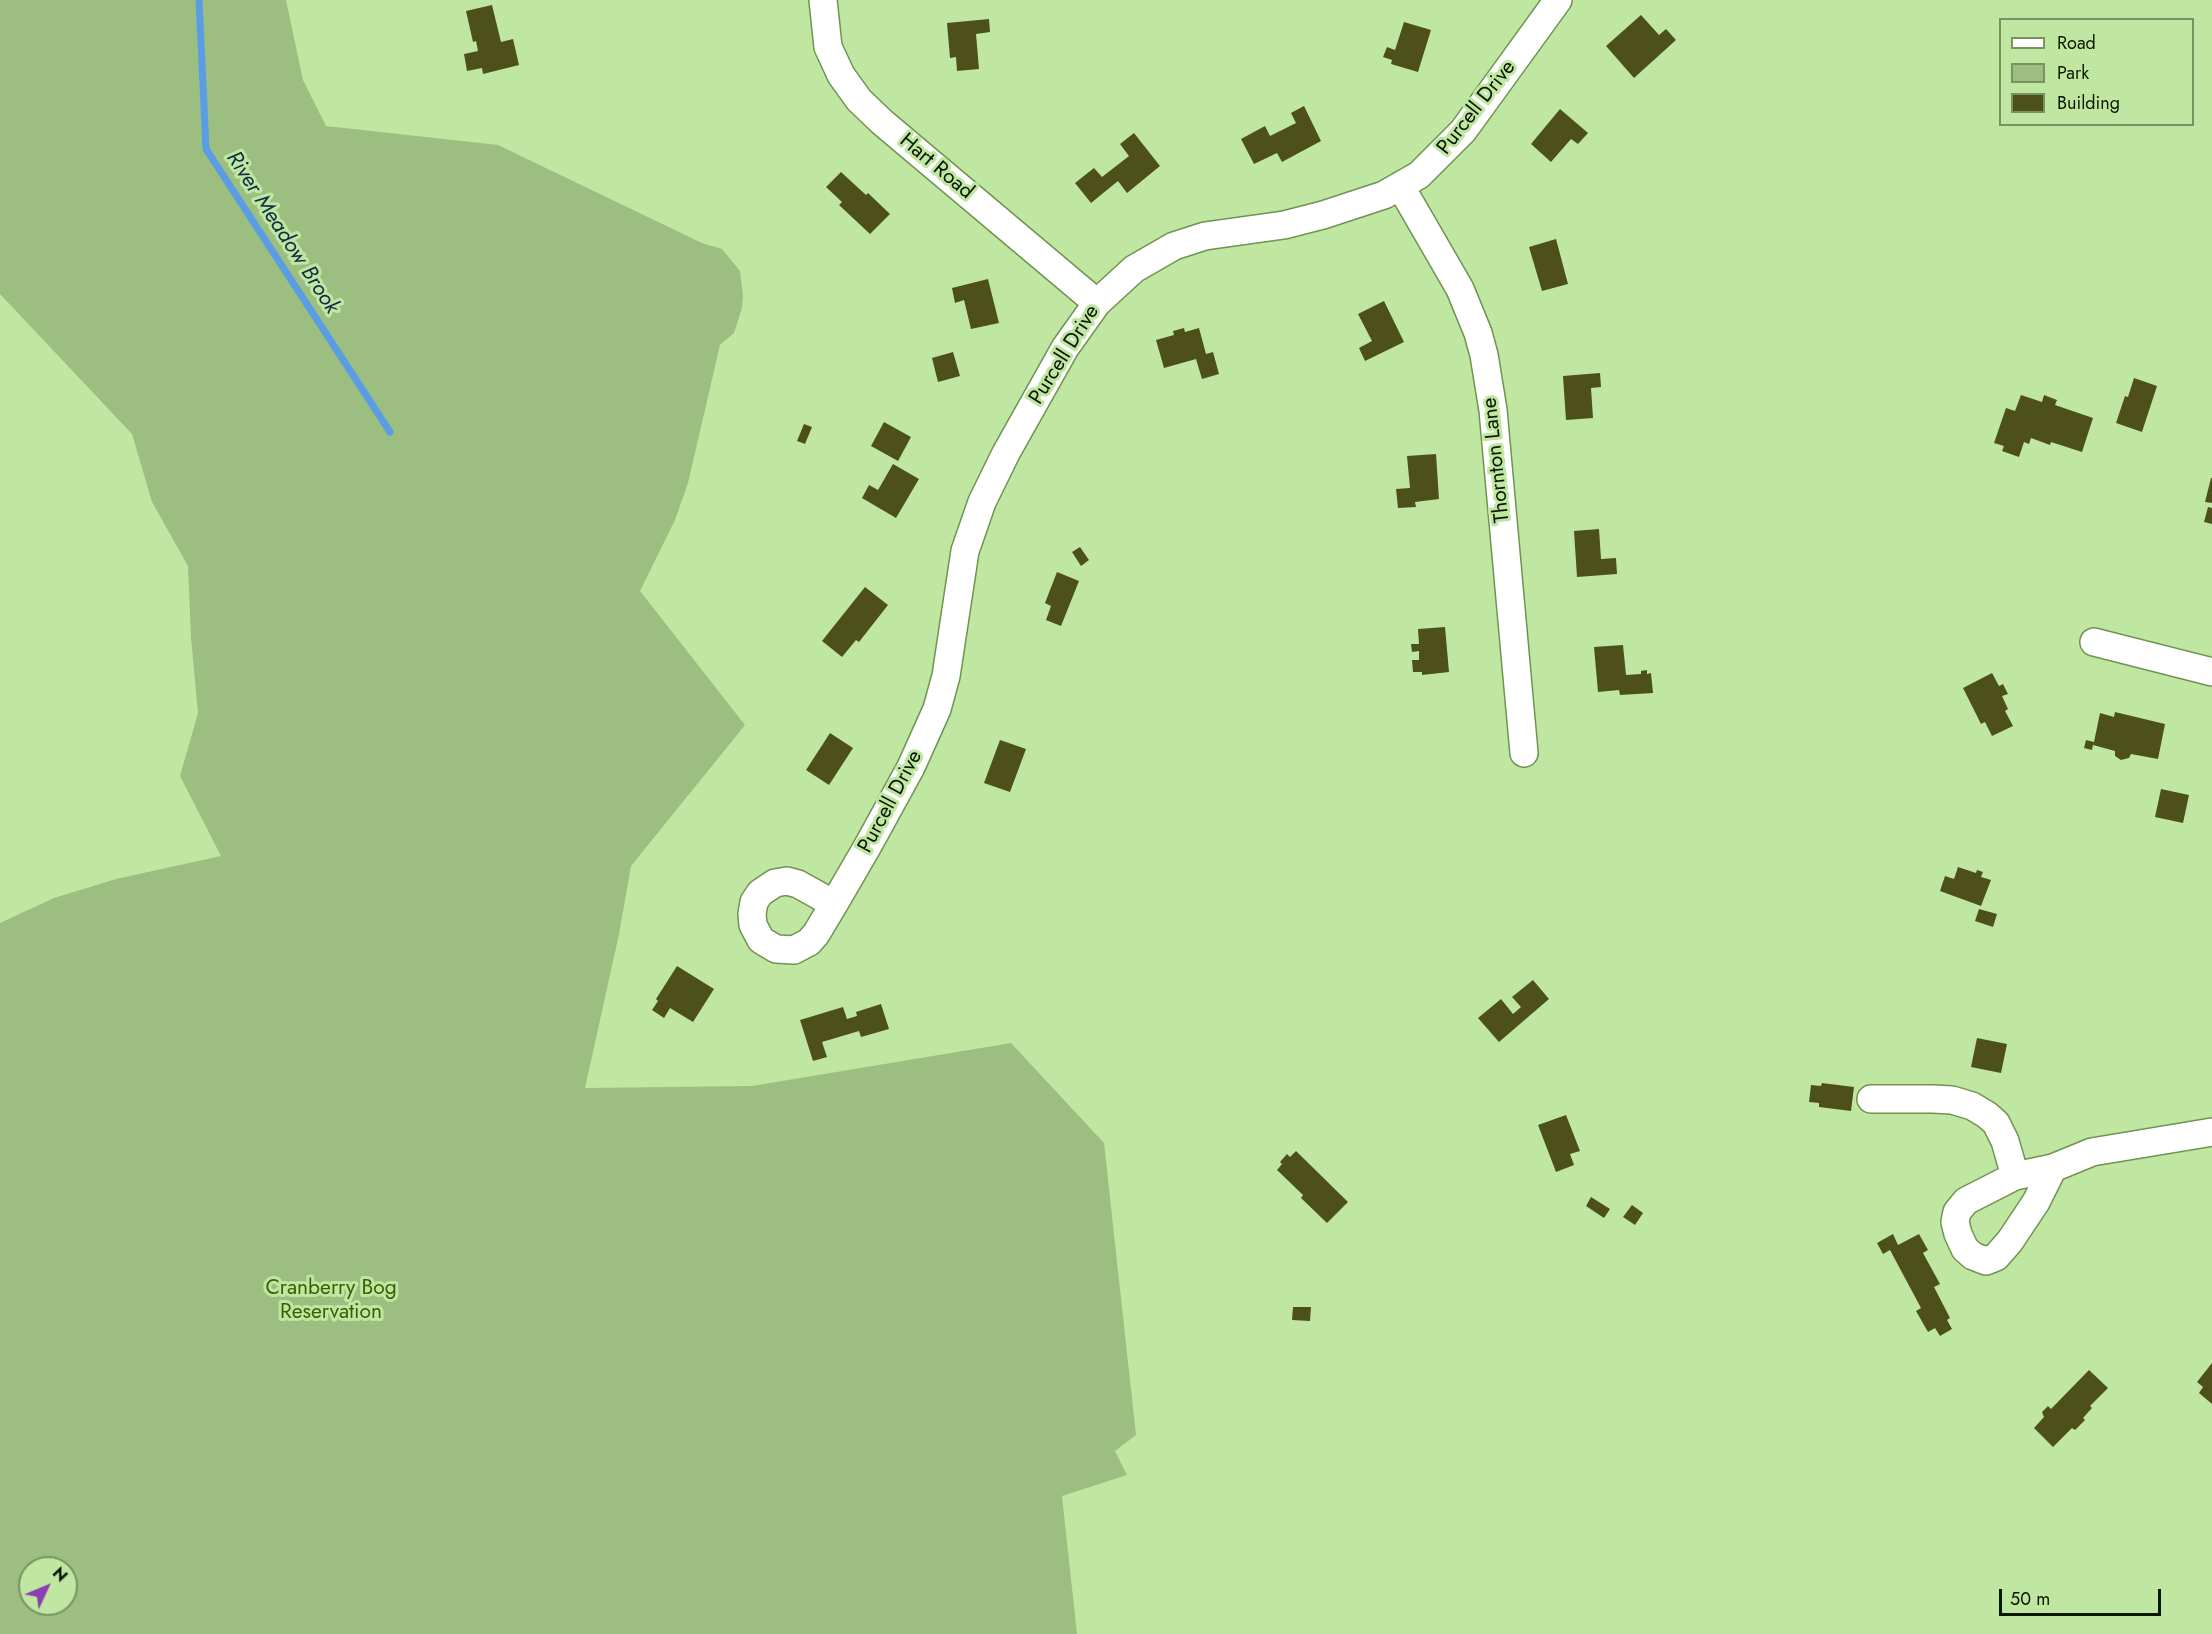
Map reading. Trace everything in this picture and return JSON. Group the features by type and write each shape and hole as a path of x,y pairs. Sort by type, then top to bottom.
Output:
{"street":[{"name":"Hart Road","path":"823,0 825,34 831,54 841,75 859,100 882,122 1097,303"},
{"name":"Purcell Drive","path":"834,904 911,767 937,709 946,676 965,551 972,525 982,502 1002,460 1065,348 1097,303 1134,269 1174,246 1204,236 1284,225 1323,215 1361,204 1401,187 1434,162 1463,131 1558,0"},
{"name":"Thornton Lane","path":"1401,187 1460,289 1478,333 1484,355 1493,410 1524,753"},
{"path":"2094,642 2212,672"},
{"path":"1871,1099 1952,1100 1972,1106 1987,1114 1996,1123 2005,1141 2015,1176"},
{"path":"2053,1168 2036,1202 2010,1241 1996,1257 1986,1261 1973,1257 1965,1249 1955,1222 1957,1212 1966,1201 2015,1176 2053,1168 2092,1152 2212,1132"}],"green space":[{"name":"Cranberry Bog Reservation","path":"0,0 286,0 303,80 326,126 498,145 702,243 722,249 740,271 742,308 734,333 720,345 688,483 675,520 640,591 745,725 631,866 619,934 585,1088 752,1086 1011,1043 1104,1143 1136,1435 1115,1451 1127,1475 1062,1496 1077,1634 0,1634 0,923 54,898 116,879 221,856 180,776 198,713 191,638 188,566 152,502 132,434 0,294"}],"building":[{"path":"492,5 501,42 513,39 519,65 483,74 482,68 467,71 464,54 478,51 476,41 473,42 466,11"},
{"path":"1641,15 1659,35 1666,29 1676,40 1634,78 1606,46"},
{"path":"989,19 990,32 976,34 979,69 957,71 956,57 950,58 947,23"},
{"path":"1404,22 1431,30 1418,72 1391,64 1392,60 1383,57 1387,47 1395,50"},
{"path":"1304,106 1321,141 1282,162 1277,153 1254,164 1241,139 1265,126 1270,136 1296,123 1291,113"},
{"path":"1560,109 1588,133 1578,144 1571,139 1551,162 1531,144"},
{"path":"1134,133 1160,166 1127,193 1118,181 1091,203 1075,183 1094,168 1102,177 1129,156 1120,144"},
{"path":"841,172 890,214 870,234 839,205 842,202 826,187"},
{"path":"1556,239 1568,284 1542,291 1529,247"},
{"path":"988,279 999,323 971,329 964,300 955,303 952,288"},
{"path":"1384,301 1404,342 1365,361 1359,348 1372,341 1358,314"},
{"path":"1184,328 1185,332 1199,328 1206,354 1213,352 1219,374 1202,379 1196,359 1164,368 1156,340 1174,335 1173,331"},
{"path":"953,352 960,376 938,382 932,358"},
{"path":"1600,373 1601,387 1591,388 1593,418 1566,420 1563,376"},
{"path":"2134,378 2157,386 2142,432 2116,423"},
{"path":"2021,395 2042,402 2044,395 2057,400 2055,405 2093,418 2082,452 2031,438 2029,444 2024,442 2019,457 2002,451 2004,446 1994,443 2006,408 2015,411"},
{"path":"884,422 911,437 898,461 871,446"},
{"path":"804,424 812,427 805,444 797,441"},
{"path":"1436,454 1439,499 1415,502 1416,507 1398,508 1396,489 1410,488 1407,456"},
{"path":"893,464 919,479 896,518 862,498 869,485 878,490"},
{"path":"2212,478 2212,503 2205,502"},
{"path":"2208,507 2212,508 2212,524 2204,522"},
{"path":"1599,529 1601,559 1616,558 1617,574 1577,577 1574,531"},
{"path":"1080,547 1089,560 1081,566 1072,552"},
{"path":"1057,572 1079,581 1061,626 1046,620 1051,606 1045,603"},
{"path":"865,587 888,605 859,642 856,640 842,657 822,641"},
{"path":"1445,627 1449,672 1422,675 1422,672 1413,672 1412,660 1419,660 1419,651 1412,652 1411,644 1419,644 1418,629"},
{"path":"1623,645 1626,675 1641,674 1641,671 1647,670 1647,674 1651,673 1653,693 1620,695 1619,690 1598,692 1594,647"},
{"path":"1992,673 1999,686 2003,684 2008,694 2002,696 2008,709 2005,711 2013,726 1992,736 1985,722 1981,724 1963,688"},
{"path":"2115,712 2165,724 2158,759 2131,754 2129,758 2121,760 2115,756 2115,751 2093,745 2092,750 2084,748 2086,740 2094,742 2100,713 2114,717"},
{"path":"830,733 853,748 829,785 806,770"},
{"path":"1000,740 1026,749 1010,792 984,783"},
{"path":"2161,789 2189,795 2183,823 2155,817"},
{"path":"1958,867 1976,873 1977,870 1983,872 1981,877 1991,880 1981,906 1940,891 1945,876 1954,879"},
{"path":"1979,909 1997,914 1993,927 1975,921"},
{"path":"677,966 714,989 693,1022 670,1008 664,1018 652,1010 658,1001 656,999"},
{"path":"1533,980 1549,999 1499,1042 1478,1018 1501,999 1513,1014 1521,1007 1512,997"},
{"path":"881,1004 889,1029 861,1037 859,1031 822,1042 827,1057 813,1061 800,1020 843,1007 847,1019 857,1016 856,1012"},
{"path":"1977,1038 2007,1044 2001,1073 1971,1067"},
{"path":"1822,1083 1854,1087 1851,1111 1819,1107 1819,1103 1809,1102 1811,1085 1821,1086"},
{"path":"1566,1115 1580,1151 1570,1154 1574,1165 1556,1172 1538,1125"},
{"path":"1296,1151 1348,1202 1327,1223 1277,1170 1287,1154 1290,1157"},
{"path":"1591,1197 1610,1209 1604,1218 1586,1206"},
{"path":"1632,1205 1643,1213 1635,1225 1623,1217"},
{"path":"1893,1234 1898,1245 1919,1234 1928,1250 1923,1253 1940,1284 1934,1287 1950,1318 1947,1320 1952,1329 1940,1336 1935,1328 1928,1332 1916,1311 1921,1308 1890,1250 1883,1254 1877,1243"},
{"path":"1293,1307 1311,1307 1310,1321 1292,1320"},
{"path":"2212,1363 2212,1404 2199,1393 2203,1387 2197,1382"},
{"path":"2089,1370 2108,1388 2090,1406 2092,1408 2083,1418 2085,1420 2075,1430 2072,1428 2053,1447 2034,1428 2044,1417 2042,1412 2048,1406 2051,1409"}],"waterway":[{"name":"River Meadow Brook","path":"199,0 206,149 390,432"}]}
